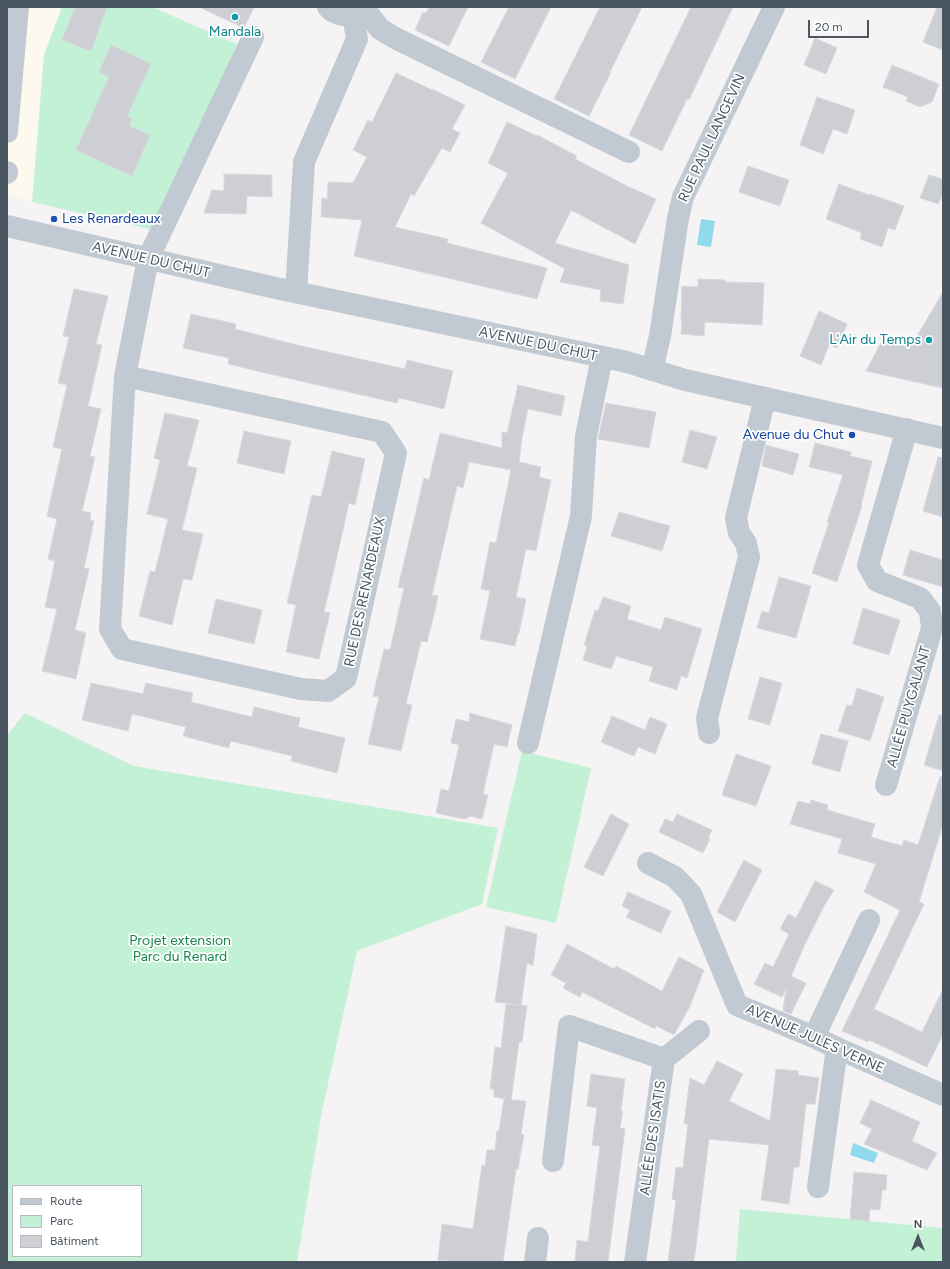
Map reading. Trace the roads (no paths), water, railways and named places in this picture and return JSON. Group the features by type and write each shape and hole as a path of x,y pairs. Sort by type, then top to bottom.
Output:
{"street":[{"path":"7,132 18,7"},
{"path":"328,7 332,11 342,15 365,11"},
{"name":"RUE PAUL LANGEVIN","path":"652,370 660,336 678,218 683,197 774,7"},
{"path":"365,11 380,29 397,39 629,152"},
{"path":"296,292 304,162 357,39 365,11"},
{"name":"RUE DES RENARDEAUX","path":"125,376 382,432 396,453 346,678 328,691 301,689 122,648 110,629 125,376 148,259 253,37"},
{"name":"AVENUE DU CHUT","path":"7,226 296,292 627,362 685,380 943,438"},
{"path":"528,743 581,516 586,436 602,357"},
{"path":"709,733 707,718 749,557 746,543 739,533 736,518 764,398"},
{"name":"ALLÉE PUYGALANT","path":"886,785 932,628 930,611 920,598 877,581 868,565 907,430"},
{"name":"AVENUE JULES VERNE","path":"648,863 675,877 691,894 737,1005 814,1037 943,1095"},
{"path":"814,1037 869,920"},
{"path":"553,1161 568,1026 664,1059 699,1031"},
{"path":"818,1187 837,1048"},
{"name":"ALLÉE DES ISATIS","path":"635,1262 664,1059"},
{"path":"535,1262 538,1238"}],"water":[{"path":"701,219 715,221 711,247 697,245"},
{"path":"853,1143 878,1153 874,1163 850,1155"}],"place":[{"name":"Mandala","path":"235,17"},
{"name":"Les Renardeaux","path":"54,219"},
{"name":"L'Air du Temps","path":"929,340"},
{"name":"Avenue du Chut","path":"852,435"}],"park label":[{"name":"Projet extension Parc du Renard","path":"180,950"}]}
